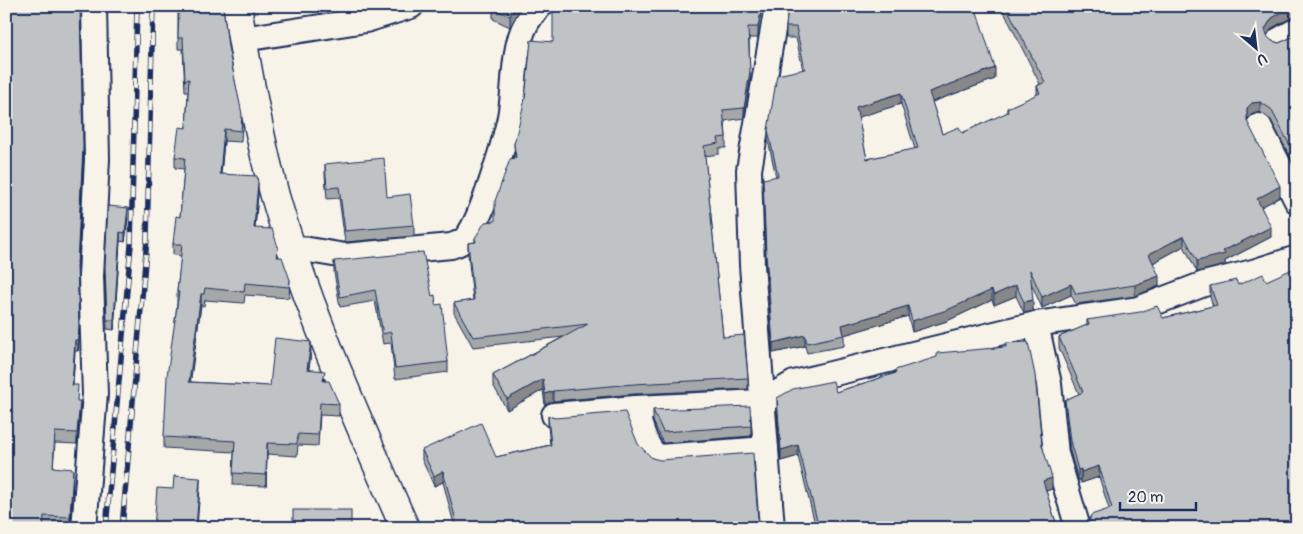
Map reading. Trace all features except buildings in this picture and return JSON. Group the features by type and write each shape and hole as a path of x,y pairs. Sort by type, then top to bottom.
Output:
{"main road":[{"path":"237,6 261,140 291,247 340,382 405,528"}],"street":[{"path":"84,528 96,394 91,276 97,159 94,6"},
{"path":"243,39 366,20 411,6"},
{"path":"291,247 345,256 451,246 462,242 477,222 509,121 516,62 523,27 530,15 540,6"},
{"path":"772,528 752,265 749,170 778,6"},
{"path":"1258,126 1297,201"},
{"path":"554,415 635,408 762,402 794,383 1036,324 1138,309 1204,284 1253,272 1297,258"},
{"path":"1036,324 1049,384 1056,454 1078,528"},
{"path":"635,408 647,443 654,454 659,457 766,449"}],"railway":[{"path":"106,528 131,245 137,6"},
{"path":"122,528 147,239 153,6"}]}
